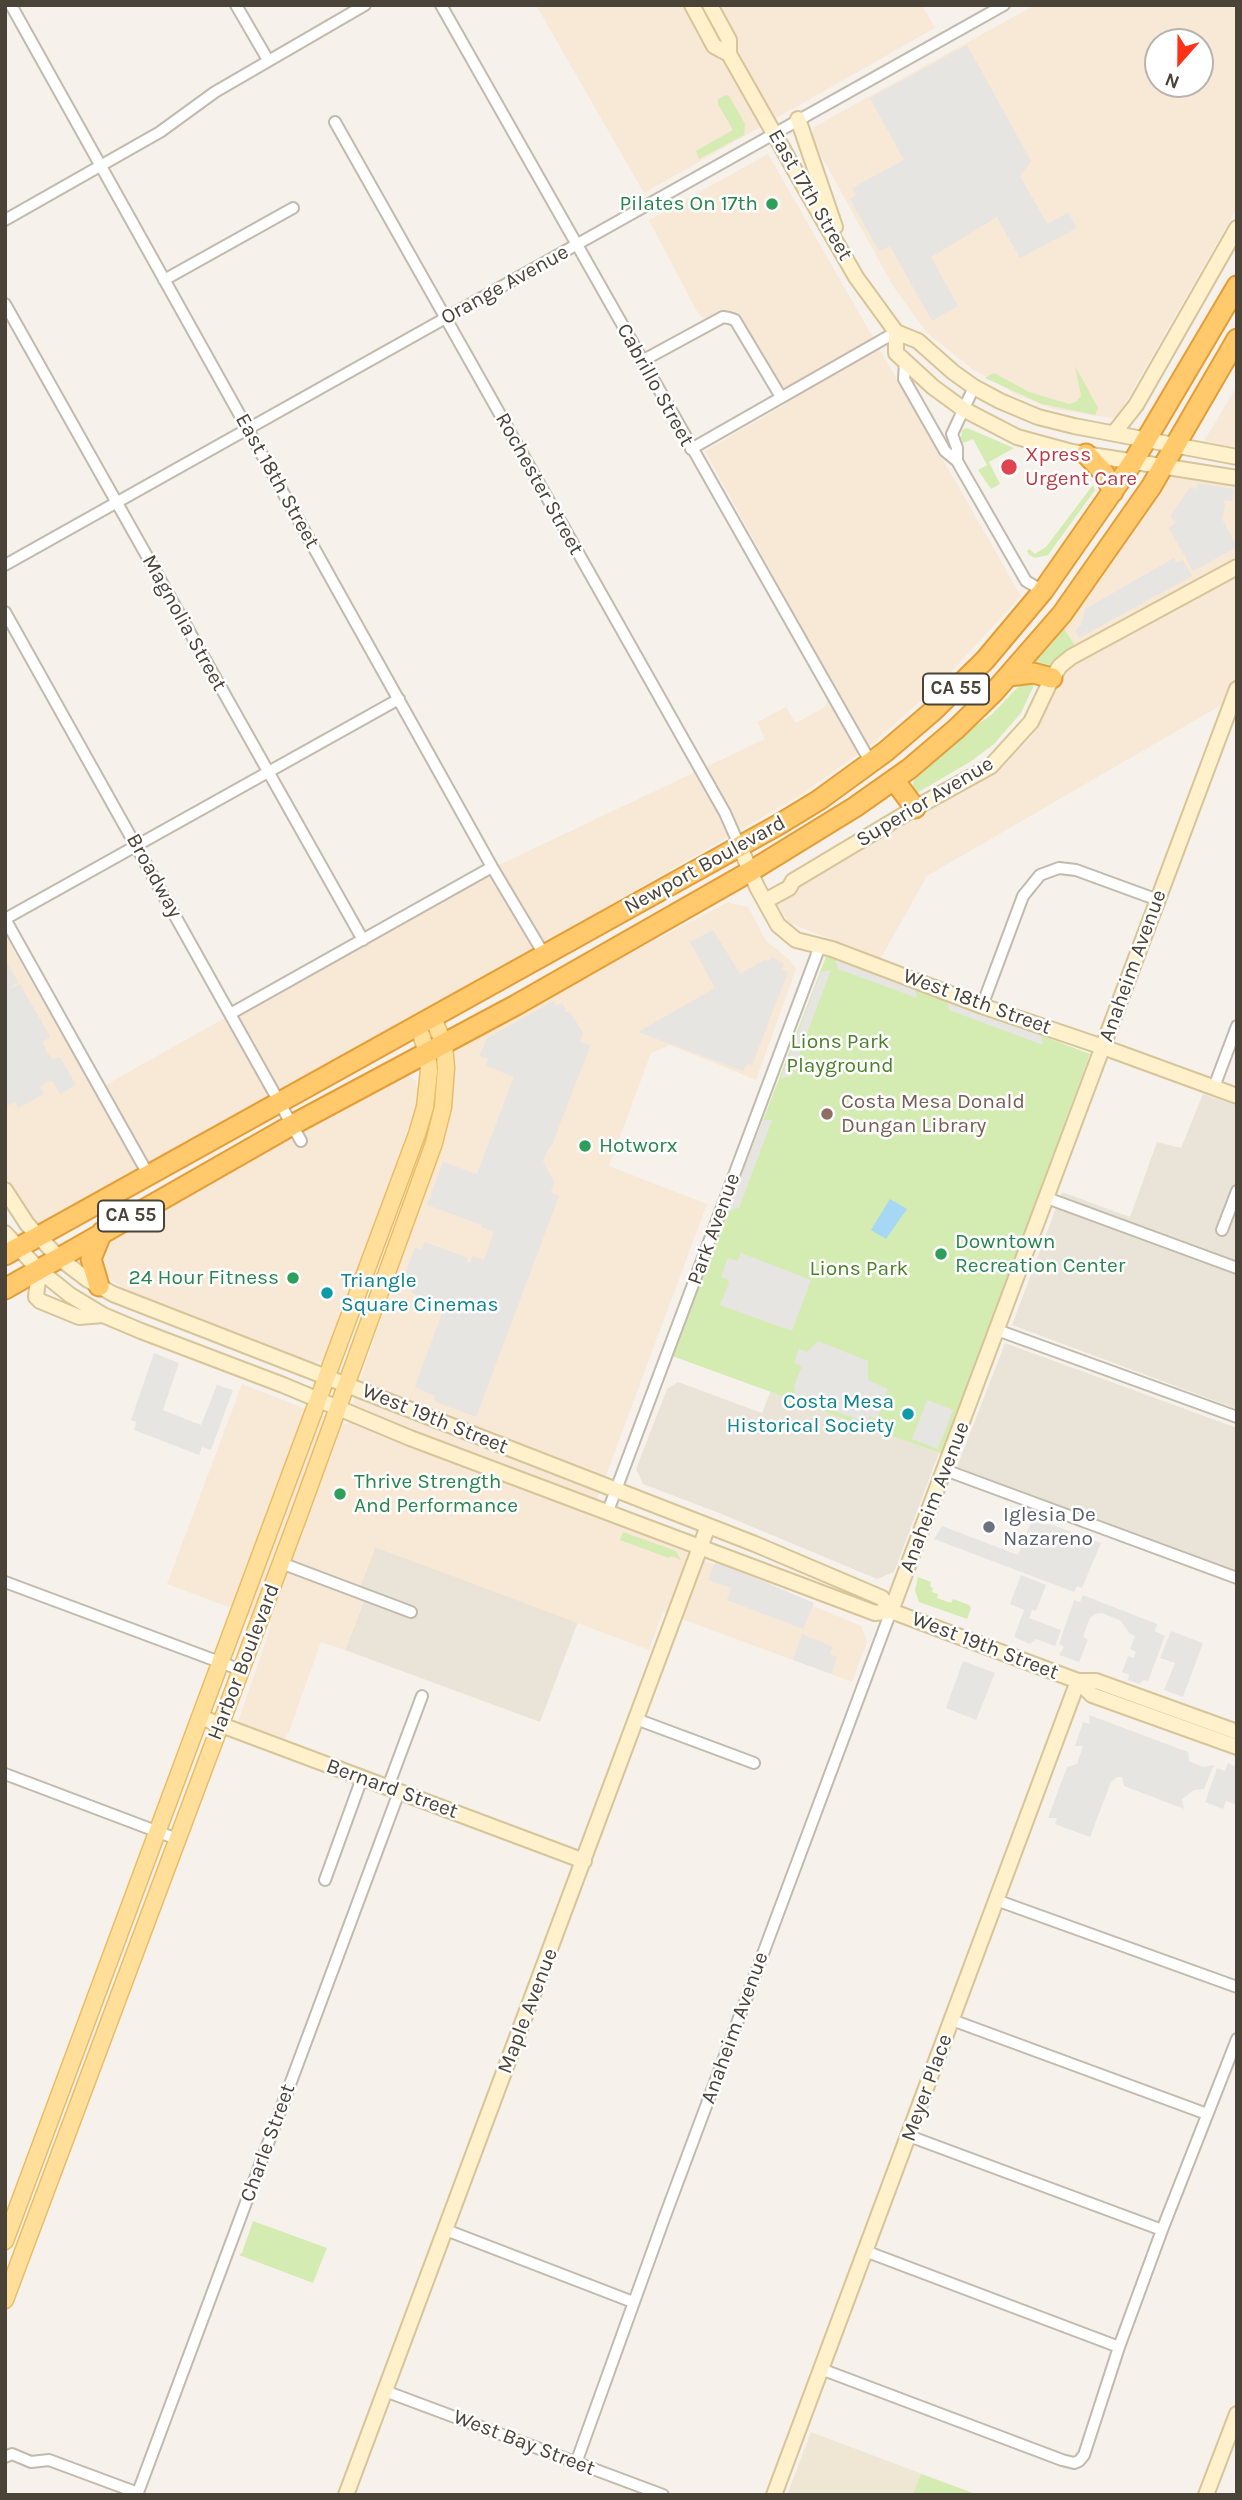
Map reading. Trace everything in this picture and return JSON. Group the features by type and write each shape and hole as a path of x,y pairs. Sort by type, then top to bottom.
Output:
{"highway":[{"name":"Newport Boulevard","path":"11,1252 740,847 819,800 871,764 969,677 1043,591 1133,462 1237,286"},
{"name":"Newport Boulevard","path":"5,1289 102,1232 296,1133 435,1048 751,871 894,780 956,729 1009,676 1082,586 1163,467 1237,338"},
{"path":"1086,454 1104,473 1113,492"},
{"path":"1009,676 1033,673 1052,678"},
{"path":"894,780 915,808"},
{"path":"99,1286 91,1259 102,1232"}],"main road":[{"name":"Harbor Boulevard","path":"5,2300 281,1563 434,1143 445,1090 446,1059 435,1048 426,1022"},
{"name":"Harbor Boulevard","path":"5,2243 417,1134 435,1048"}],"street":[{"name":"East 18th Street","path":"11,5 492,867 545,956"},
{"path":"236,5 268,60"},
{"path":"5,220 160,132 215,92 365,5"},
{"name":"Cabrillo Street","path":"441,5 871,764"},
{"name":"East 17th Street","path":"692,5 714,46 729,54"},
{"path":"702,5 712,10"},
{"name":"Orange Avenue","path":"5,565 1004,5"},
{"name":"East 17th Street","path":"712,10 729,40 729,54 845,258 896,332 918,341 974,387 1038,417 1237,457"},
{"path":"797,119 845,258"},
{"name":"Rochester Street","path":"335,122 725,813 740,847"},
{"path":"164,280 293,208"},
{"path":"1114,433 1141,397 1237,228"},
{"name":"Magnolia Street","path":"5,304 363,940"},
{"path":"642,361 723,317 729,318 735,320 781,397"},
{"path":"691,449 896,332"},
{"name":"East 17th Street","path":"896,332 896,353 905,363"},
{"path":"905,363 963,409 1017,437 1086,454 1237,478"},
{"path":"905,363 904,379 946,451 957,461 1026,581 1043,591"},
{"path":"957,461 957,448 952,434 974,387"},
{"name":"Superior Avenue","path":"765,901 789,888 793,881 915,808 991,766 1031,722 1052,678 1060,666 1071,657 1237,568"},
{"name":"Broadway","path":"5,612 296,1133"},
{"name":"Anaheim Avenue","path":"576,2463 633,2302 1236,693"},
{"path":"149,1176 5,919 399,699"},
{"name":"West 18th Street","path":"740,847 778,925 788,935 1237,1096"},
{"path":"230,1014 492,867"},
{"path":"982,1006 1023,896 1040,875 1059,868 1076,870 1158,900"},
{"name":"Park Avenue","path":"608,1511 820,946"},
{"path":"1214,1087 1237,1026"},
{"name":"West 19th Street","path":"5,1190 38,1237 59,1258 99,1286 465,1433 708,1525 882,1598 891,1611"},
{"path":"1222,1230 1237,1191"},
{"path":"1047,1198 1237,1268"},
{"name":"West 19th Street","path":"5,1233 11,1252 70,1295 103,1315 338,1409 875,1613 891,1611 1078,1681 1096,1681 1237,1732"},
{"path":"39,1270 36,1297 40,1301 79,1317 103,1315"},
{"path":"998,1330 1237,1417"},
{"path":"945,1470 1237,1578"},
{"name":"Maple Avenue","path":"346,2495 708,1525"},
{"path":"281,1563 411,1612"},
{"path":"5,1582 241,1670"},
{"name":"West 19th Street","path":"1078,1681 1092,1695 1237,1748"},
{"name":"Meyer Place","path":"774,2495 1078,1681"},
{"name":"Charle Street","path":"137,2494 393,1790 422,1696"},
{"name":"Bernard Street","path":"200,1717 584,1861"},
{"path":"636,1719 754,1763"},
{"path":"5,1774 177,1839"},
{"path":"324,1880 362,1778"},
{"path":"996,1900 1237,1987"},
{"path":"952,2020 1207,2114"},
{"path":"821,2368 1074,2463 1084,2455 1119,2347 1162,2230 1237,2039"},
{"path":"909,2136 1162,2230"},
{"path":"446,2230 633,2302"},
{"path":"5,2243 24,2251"},
{"path":"865,2251 1119,2347"},
{"name":"West Bay Street","path":"384,2391 663,2495"},
{"path":"1206,2495 1237,2414"},
{"path":"5,2457 12,2454 31,2462 50,2460 137,2494"}],"shaded area":[{"path":"536,5 922,5 935,28 644,193"},
{"path":"1035,5 1237,5 1237,208 1116,419 1053,409 1017,395 971,368 927,333 893,286 811,137 814,127"},
{"path":"967,45 1031,161 1020,176 1047,224 1068,213 1077,228 1020,258 997,217 931,257 958,306 932,321 890,246 879,251 850,199 856,195 852,188 904,160 870,98"},
{"path":"768,154 1021,596 940,684 871,745 799,796 504,966 35,1225 5,1175 5,936 95,1091 484,872 765,739 757,722 786,707 796,723 825,707 832,683 705,451 786,404 732,313 703,318 696,310 649,220"},
{"path":"1237,386 1237,448 1204,441"},
{"path":"1168,473 1237,484 1237,696 927,876 881,958 789,923 772,897 1006,761 1032,736 1075,647 1063,627"},
{"path":"1198,483 1234,489 1232,501 1224,500 1222,519 1237,547 1193,571 1169,528 1176,522 1170,517 1190,487 1197,489"},
{"path":"1174,558 1177,563 1183,560 1192,576 1079,638 1075,630 1081,625 1085,609"},
{"path":"728,902 748,907 766,941 789,959 796,969 756,1080 670,1045 651,1053 609,1166 707,1204 592,1513 861,1626 867,1642 852,1682 663,1612 649,1650 376,1547 359,1589 367,1592 345,1650 321,1642 288,1734 283,1739 238,1722 272,1623 167,1584 242,1384 347,1425 451,1111 455,1045"},
{"path":"713,930 740,974 764,960 769,961 772,957 784,964 781,969 788,972 752,1065 747,1063 743,1071 638,1032 715,988 690,942"},
{"path":"835,958 915,988 917,998 838,969"},
{"path":"5,959 18,982 11,987 20,984 50,1037 42,1042 52,1060 60,1057 76,1085 60,1094 53,1082 48,1081 40,1086 44,1094 18,1108 15,1102 5,1107"},
{"path":"831,970 791,1076 781,1078 821,972"},
{"path":"553,1001 556,1006 562,1003 566,1010 563,1012 570,1012 583,1033 580,1041 590,1046 543,1162 554,1182 551,1192 559,1196 476,1417 434,1401 435,1396 415,1387 444,1308 450,1311 452,1308 411,1293 413,1287 402,1283 415,1247 422,1250 425,1242 468,1258 467,1263 472,1256 484,1260 494,1232 427,1205 443,1162 477,1174 514,1077 486,1066 488,1059 480,1056 487,1038"},
{"path":"948,1001 1041,1036 1043,1045 949,1010"},
{"path":"405,1073 415,1080 419,1089 416,1106 329,1353 321,1361 312,1363 130,1293 99,1270 100,1247 393,1074"},
{"path":"1203,1094 1237,1106 1237,1409 1012,1325 1062,1192 1130,1217 1157,1142 1181,1148"},
{"path":"763,1120 772,1120 739,1208 728,1211"},
{"path":"741,1253 811,1280 792,1331 720,1305 729,1283 721,1277 728,1258 738,1261"},
{"path":"818,1341 868,1361 868,1380 888,1389 877,1419 870,1416 867,1423 796,1397 794,1386 802,1366 794,1363 799,1349 807,1352"},
{"path":"1005,1343 1237,1428 1237,1571 957,1467"},
{"path":"154,1353 179,1363 163,1410 201,1425 217,1385 233,1390 211,1450 202,1447 199,1455 134,1430 136,1422 131,1420"},
{"path":"678,1382 762,1413 771,1390 939,1453 894,1572 877,1579 643,1484 636,1469 667,1389"},
{"path":"927,1400 953,1410 938,1449 912,1439"},
{"path":"1032,1520 1101,1543 1082,1588 1077,1586 1074,1592 934,1539 942,1526 1018,1555"},
{"path":"375,1547 578,1622 540,1722 345,1650 367,1593 359,1589"},
{"path":"716,1561 814,1603 803,1629 727,1600 731,1588 708,1580"},
{"path":"1021,1575 1046,1585 1036,1611 1032,1610 1029,1618 1061,1630 1055,1646 1036,1639 1030,1644 1014,1637 1024,1610 1010,1604"},
{"path":"1083,1595 1157,1624 1155,1631 1165,1636 1148,1681 1144,1680 1139,1684 1128,1680 1129,1675 1122,1672 1128,1656 1134,1658 1136,1652 1130,1649 1135,1636 1130,1634 1121,1621 1102,1613 1090,1618 1083,1637 1088,1640 1079,1662 1059,1655 1064,1647 1059,1644 1074,1600 1080,1602"},
{"path":"1171,1631 1203,1643 1183,1697 1164,1690 1175,1663 1160,1658"},
{"path":"802,1634 833,1647 830,1654 837,1657 832,1674 793,1660"},
{"path":"963,1661 995,1673 976,1720 946,1708"},
{"path":"1089,1715 1188,1752 1189,1761 1203,1767 1214,1765 1204,1789 1194,1790 1182,1799 1184,1809 1124,1786 1122,1777 1118,1777 1111,1782 1090,1837 1055,1824 1057,1818 1048,1818 1067,1767 1077,1764 1083,1746 1075,1746 1083,1722 1090,1724"},
{"path":"1228,1763 1237,1767 1237,1805 1226,1801 1223,1809 1205,1802 1217,1768 1225,1771"},
{"path":"811,2432 978,2495 787,2495"}],"green space":[{"path":"726,95 745,124 744,135 699,159 696,151 733,130 718,104 718,99"},
{"path":"1075,366 1098,408 1095,415 1042,404 985,378 994,373 1029,392 1069,404 1076,402 1081,396"},
{"path":"967,428 1014,448 989,462 1000,484 991,489 978,470 987,465 973,439 963,443 961,438 962,430"},
{"path":"1093,485 1095,490 1048,555 1035,558 1029,555 1029,549 1035,554 1046,547"},
{"path":"1063,627 1076,647 1058,658 1047,673 1027,670"},
{"path":"1036,681 1021,713 994,744 970,762 915,794 912,786 915,777 968,731 991,715 1023,682"},
{"name":"Lions Park","path":"827,954 1090,1054 942,1454 672,1356"},
{"path":"623,1532 676,1551 681,1560 620,1540"},
{"path":"918,1577 931,1582 932,1592 938,1594 937,1598 951,1603 953,1599 969,1605 971,1608 967,1619 919,1602 915,1590"},
{"path":"253,2221 327,2248 313,2283 239,2255"},
{"path":"921,2474 978,2495 913,2495"}],"water":[{"path":"890,1199 907,1209 886,1239 871,1230"}],"place":[{"name":"Pilates On 17th","path":"772,204"},
{"name":"Xpress Urgent Care","path":"1009,467"},
{"name":"Costa Mesa Donald Dungan Library","path":"827,1114"},
{"name":"Hotworx","path":"585,1146"},
{"name":"Downtown Recreation Center","path":"941,1254"},
{"name":"24 Hour Fitness","path":"293,1278"},
{"name":"Triangle Square Cinemas","path":"327,1293"},
{"name":"Costa Mesa Historical Society","path":"908,1414"},
{"name":"Thrive Strength And Performance","path":"340,1494"},
{"name":"Iglesia De Nazareno","path":"989,1527"}],"park label":[{"name":"Lions Park Playground","path":"840,1054"}]}
